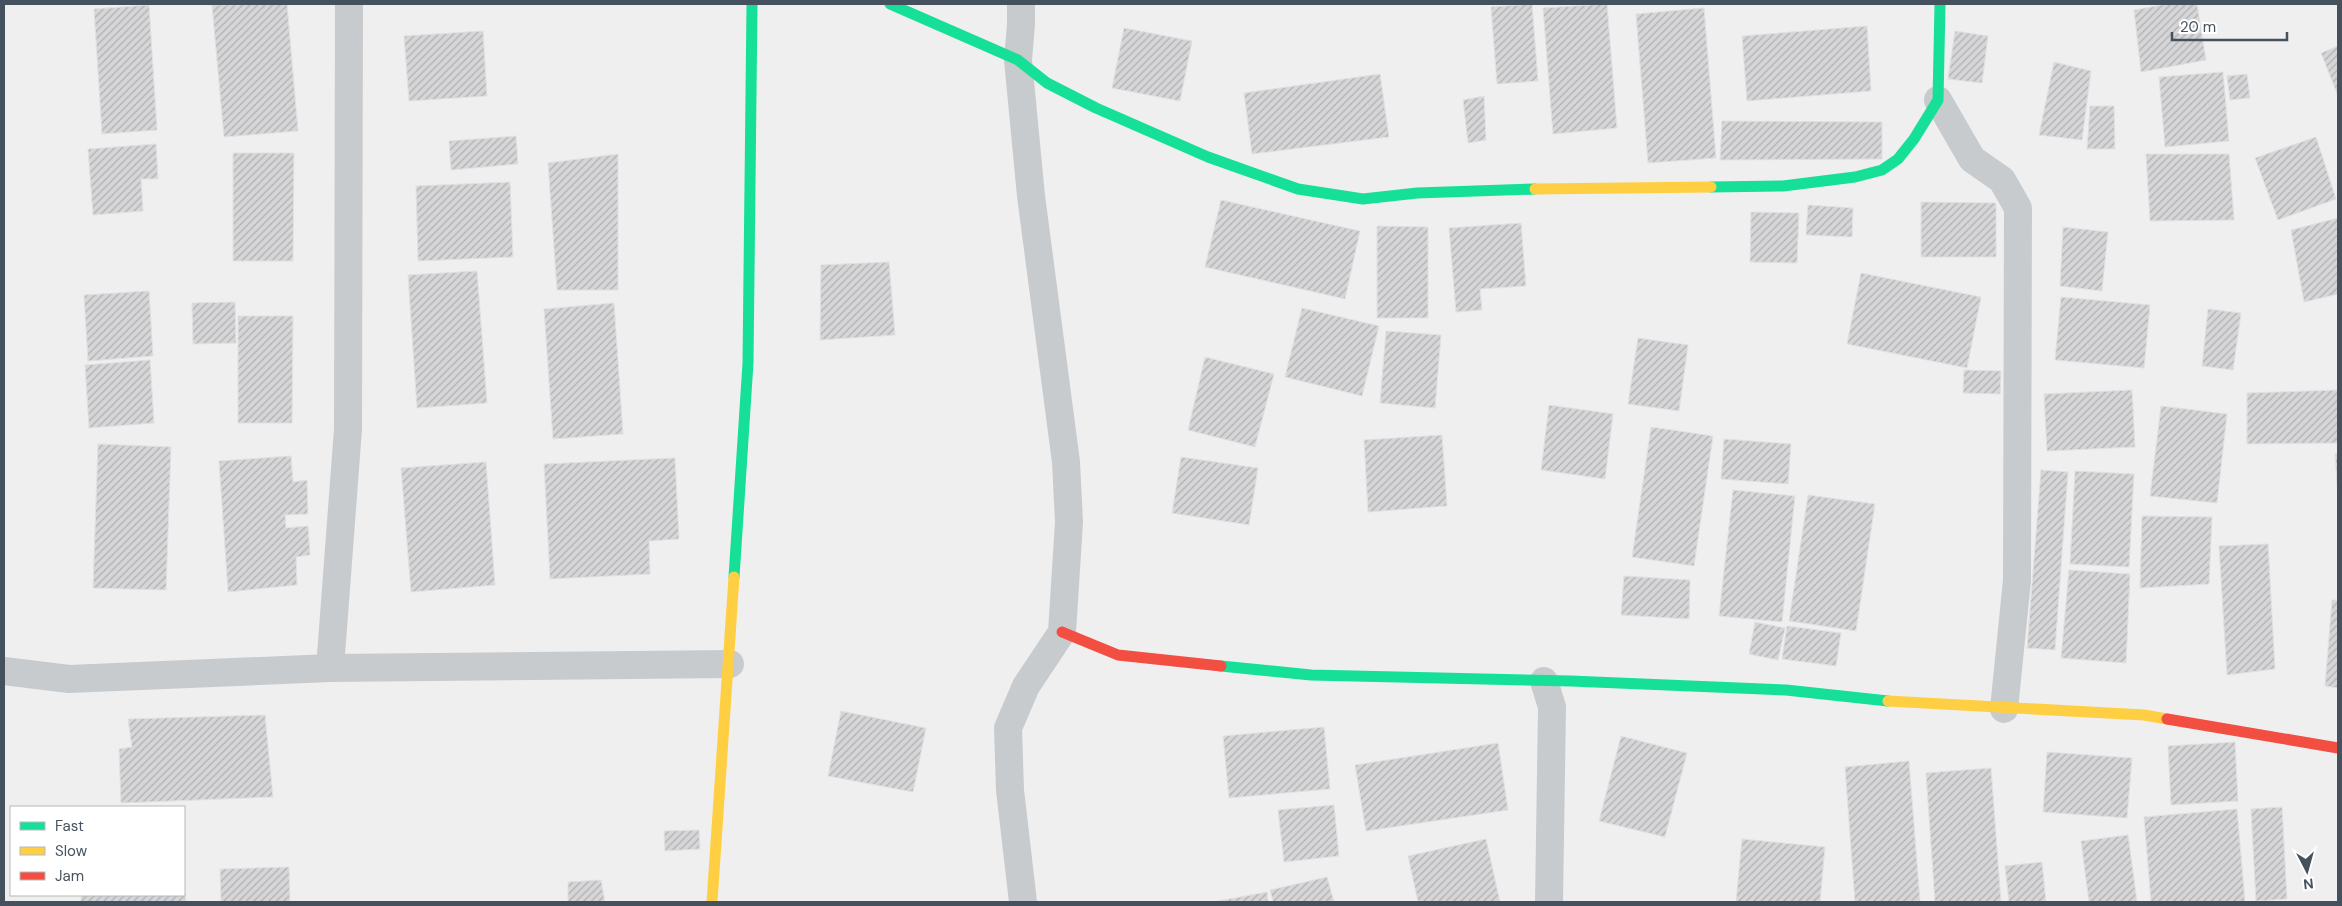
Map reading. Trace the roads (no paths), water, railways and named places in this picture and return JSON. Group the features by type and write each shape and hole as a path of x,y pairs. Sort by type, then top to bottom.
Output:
{"street":[{"path":"330,668 348,429 349,4"},
{"path":"712,902 730,664 748,363 752,4"},
{"path":"890,4 1018,60 1047,83 1096,108 1208,157 1298,189 1363,198 1418,193 1534,189 1783,186 1855,177 1882,170 1898,159 1914,139 1938,100 1940,4"},
{"path":"1020,4 1022,24 1018,60 1031,196 1066,462 1069,522 1062,632 1026,686 1008,728 1010,790 1023,902"},
{"path":"1938,100 1972,159 2002,180 2018,208 2018,580 2004,708"},
{"path":"1062,632 1118,655 1311,675 1571,681 1786,690 1904,702 2144,716 2338,748"},
{"path":"4,671 69,679 330,668 730,664"},
{"path":"1544,681 1552,707 1549,902"},
{"path":"1552,707 1571,681"}]}
